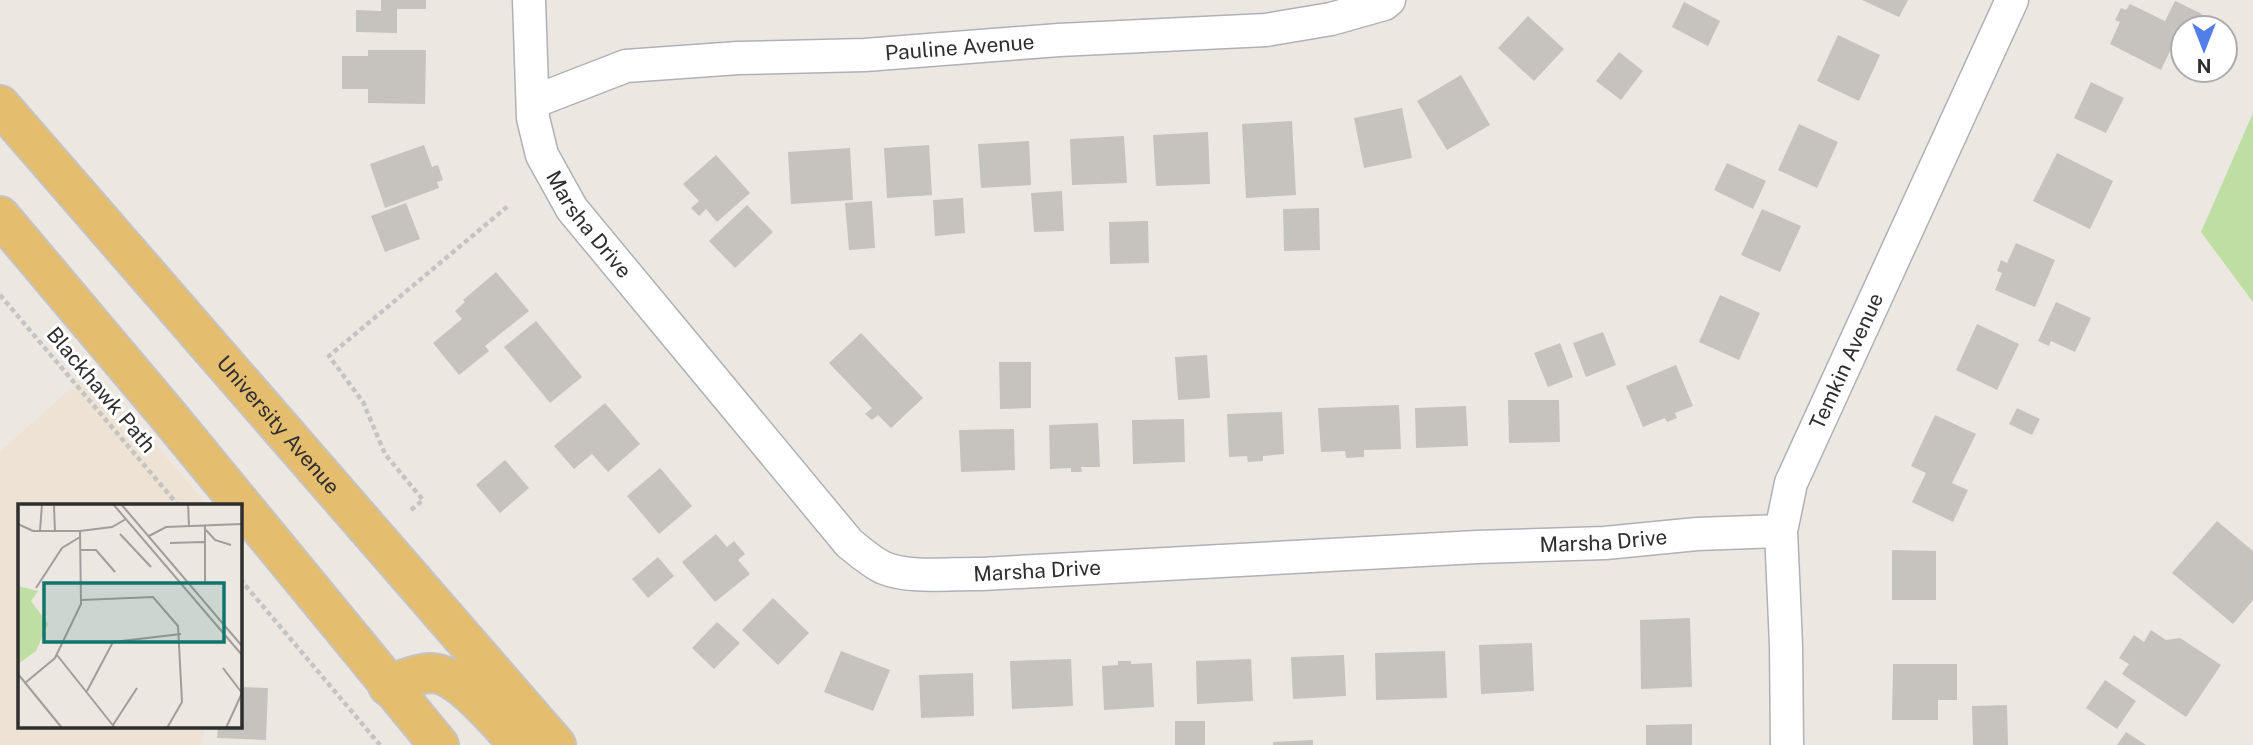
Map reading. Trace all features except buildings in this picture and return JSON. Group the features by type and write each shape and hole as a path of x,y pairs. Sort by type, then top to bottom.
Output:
{"main road":[{"name":"University Avenue","path":"0,105 556,745"},
{"path":"0,216 240,504"},
{"path":"242,506 439,745"},
{"path":"388,686 406,678 431,673 445,676 461,686 519,745"}],"street":[{"name":"Marsha Drive","path":"529,0 533,118 542,155 572,209 849,543 868,559 886,569 907,573 982,574 1478,547 1605,543 1697,534 1781,531"},
{"name":"Pauline Avenue","path":"533,102 626,66 738,58 864,55 1059,40 1266,30 1331,19 1384,4 1389,0"},
{"name":"Temkin Avenue","path":"1787,745 1781,531 1791,483 2012,0"}],"path":[{"path":"411,510 423,500 385,454 363,402 329,356 508,206"},
{"name":"Blackhawk Path","path":"0,295 177,504"},
{"path":"242,581 380,745"}],"shaded area":[{"path":"92,369 206,504 18,504 18,728 204,728 203,745 0,745 0,452"}],"green space":[{"path":"2253,113 2253,302 2201,232"}]}
